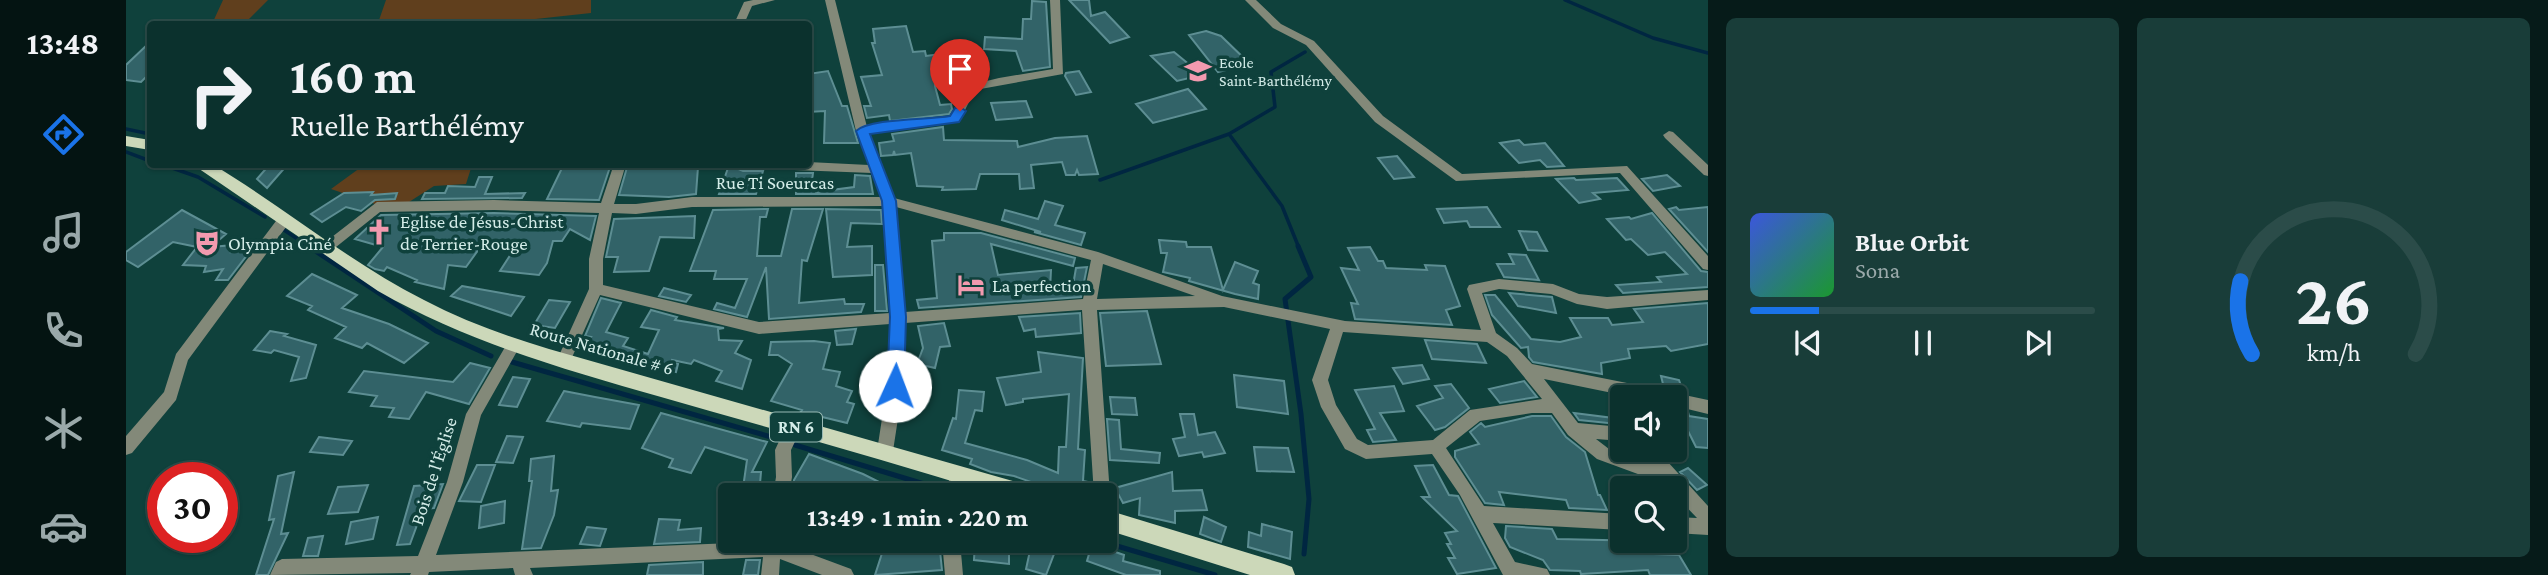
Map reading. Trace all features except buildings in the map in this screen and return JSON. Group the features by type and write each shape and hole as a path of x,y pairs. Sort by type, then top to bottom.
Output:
{"main road":[{"path":"126,141 147,144"},
{"name":"Route Nationale # 6","path":"205,168 326,247 374,282 447,320 513,346 885,451 988,483"},
{"path":"1117,523 1284,575"}],"street":[{"path":"740,21 748,4 770,0"},
{"path":"830,0 862,131 889,201 898,317 895,386 885,451"},
{"path":"862,131 955,119 970,88 999,80 1059,72 1055,0"},
{"path":"1250,0 1277,26 1310,43 1379,119 1460,178 1623,169 1708,265"},
{"path":"1669,135 1708,172"},
{"path":"812,167 876,169"},
{"path":"564,360 596,289 596,259 606,209 619,168"},
{"name":"Rue Ti Soeurcas","path":"326,247 377,207 494,205 636,209 692,202 889,201 1098,257 1224,301"},
{"path":"126,448 171,395 181,358 284,220"},
{"path":"1098,257 1089,304 1101,483"},
{"path":"1663,476 1603,454 1574,430 1528,369 1490,335 1474,289 1499,284 1553,289 1577,299 1607,303 1708,295"},
{"path":"596,289 759,328 1089,304 1224,301 1347,328 1490,335"},
{"path":"1347,328 1320,380 1329,407 1351,444 1366,452 1436,447 1476,415 1532,406 1554,406"},
{"name":"Bois de l'Église","path":"421,570 455,482 474,414 513,346"},
{"path":"1528,369 1610,386"},
{"path":"1687,403 1708,407"},
{"path":"782,483 783,450 794,426"},
{"path":"1574,430 1610,433"},
{"path":"1436,447 1466,490 1512,573 1541,575"},
{"path":"1657,462 1669,476"},
{"path":"956,483 959,474"},
{"path":"1687,496 1708,519"},
{"path":"1478,514 1610,521"},
{"path":"1687,526 1708,527"},
{"path":"281,571 521,567 718,549"},
{"path":"770,575 772,553"},
{"path":"794,553 845,575"},
{"path":"952,553 954,575"}],"shaded area":[{"path":"223,0 268,0 247,21 213,21"},
{"path":"386,0 591,0 591,13 518,21 379,21"},
{"path":"360,168 471,168 466,184 434,186 409,202 375,204 331,189"}],"waterway":[{"path":"1565,0 1653,38 1708,53"},
{"path":"1229,134 1275,107 1271,72 1305,52"},
{"path":"126,129 147,133"},
{"path":"1100,180 1229,134"},
{"path":"1229,134 1282,206 1299,248"},
{"path":"126,152 147,160"},
{"path":"172,168 198,177 265,217"},
{"path":"284,230 308,246"},
{"path":"308,246 436,331 491,356"},
{"path":"1298,246 1311,277 1285,299 1301,414 1309,499 1304,554"},
{"path":"512,362 778,439"},
{"path":"795,445 921,483"},
{"path":"1117,546 1215,575"}],"place":[{"name":"Ecole Saint-Barthélémy","path":"1198,71"},
{"name":"Eglise de Jésus-Christ de Terrier-Rouge","path":"379,232"},
{"name":"Olympia Ciné","path":"207,243"},
{"name":"La perfection","path":"971,285"}],"route":[{"path":"895,386 898,317 889,201 862,131 955,119 960,111"}]}
